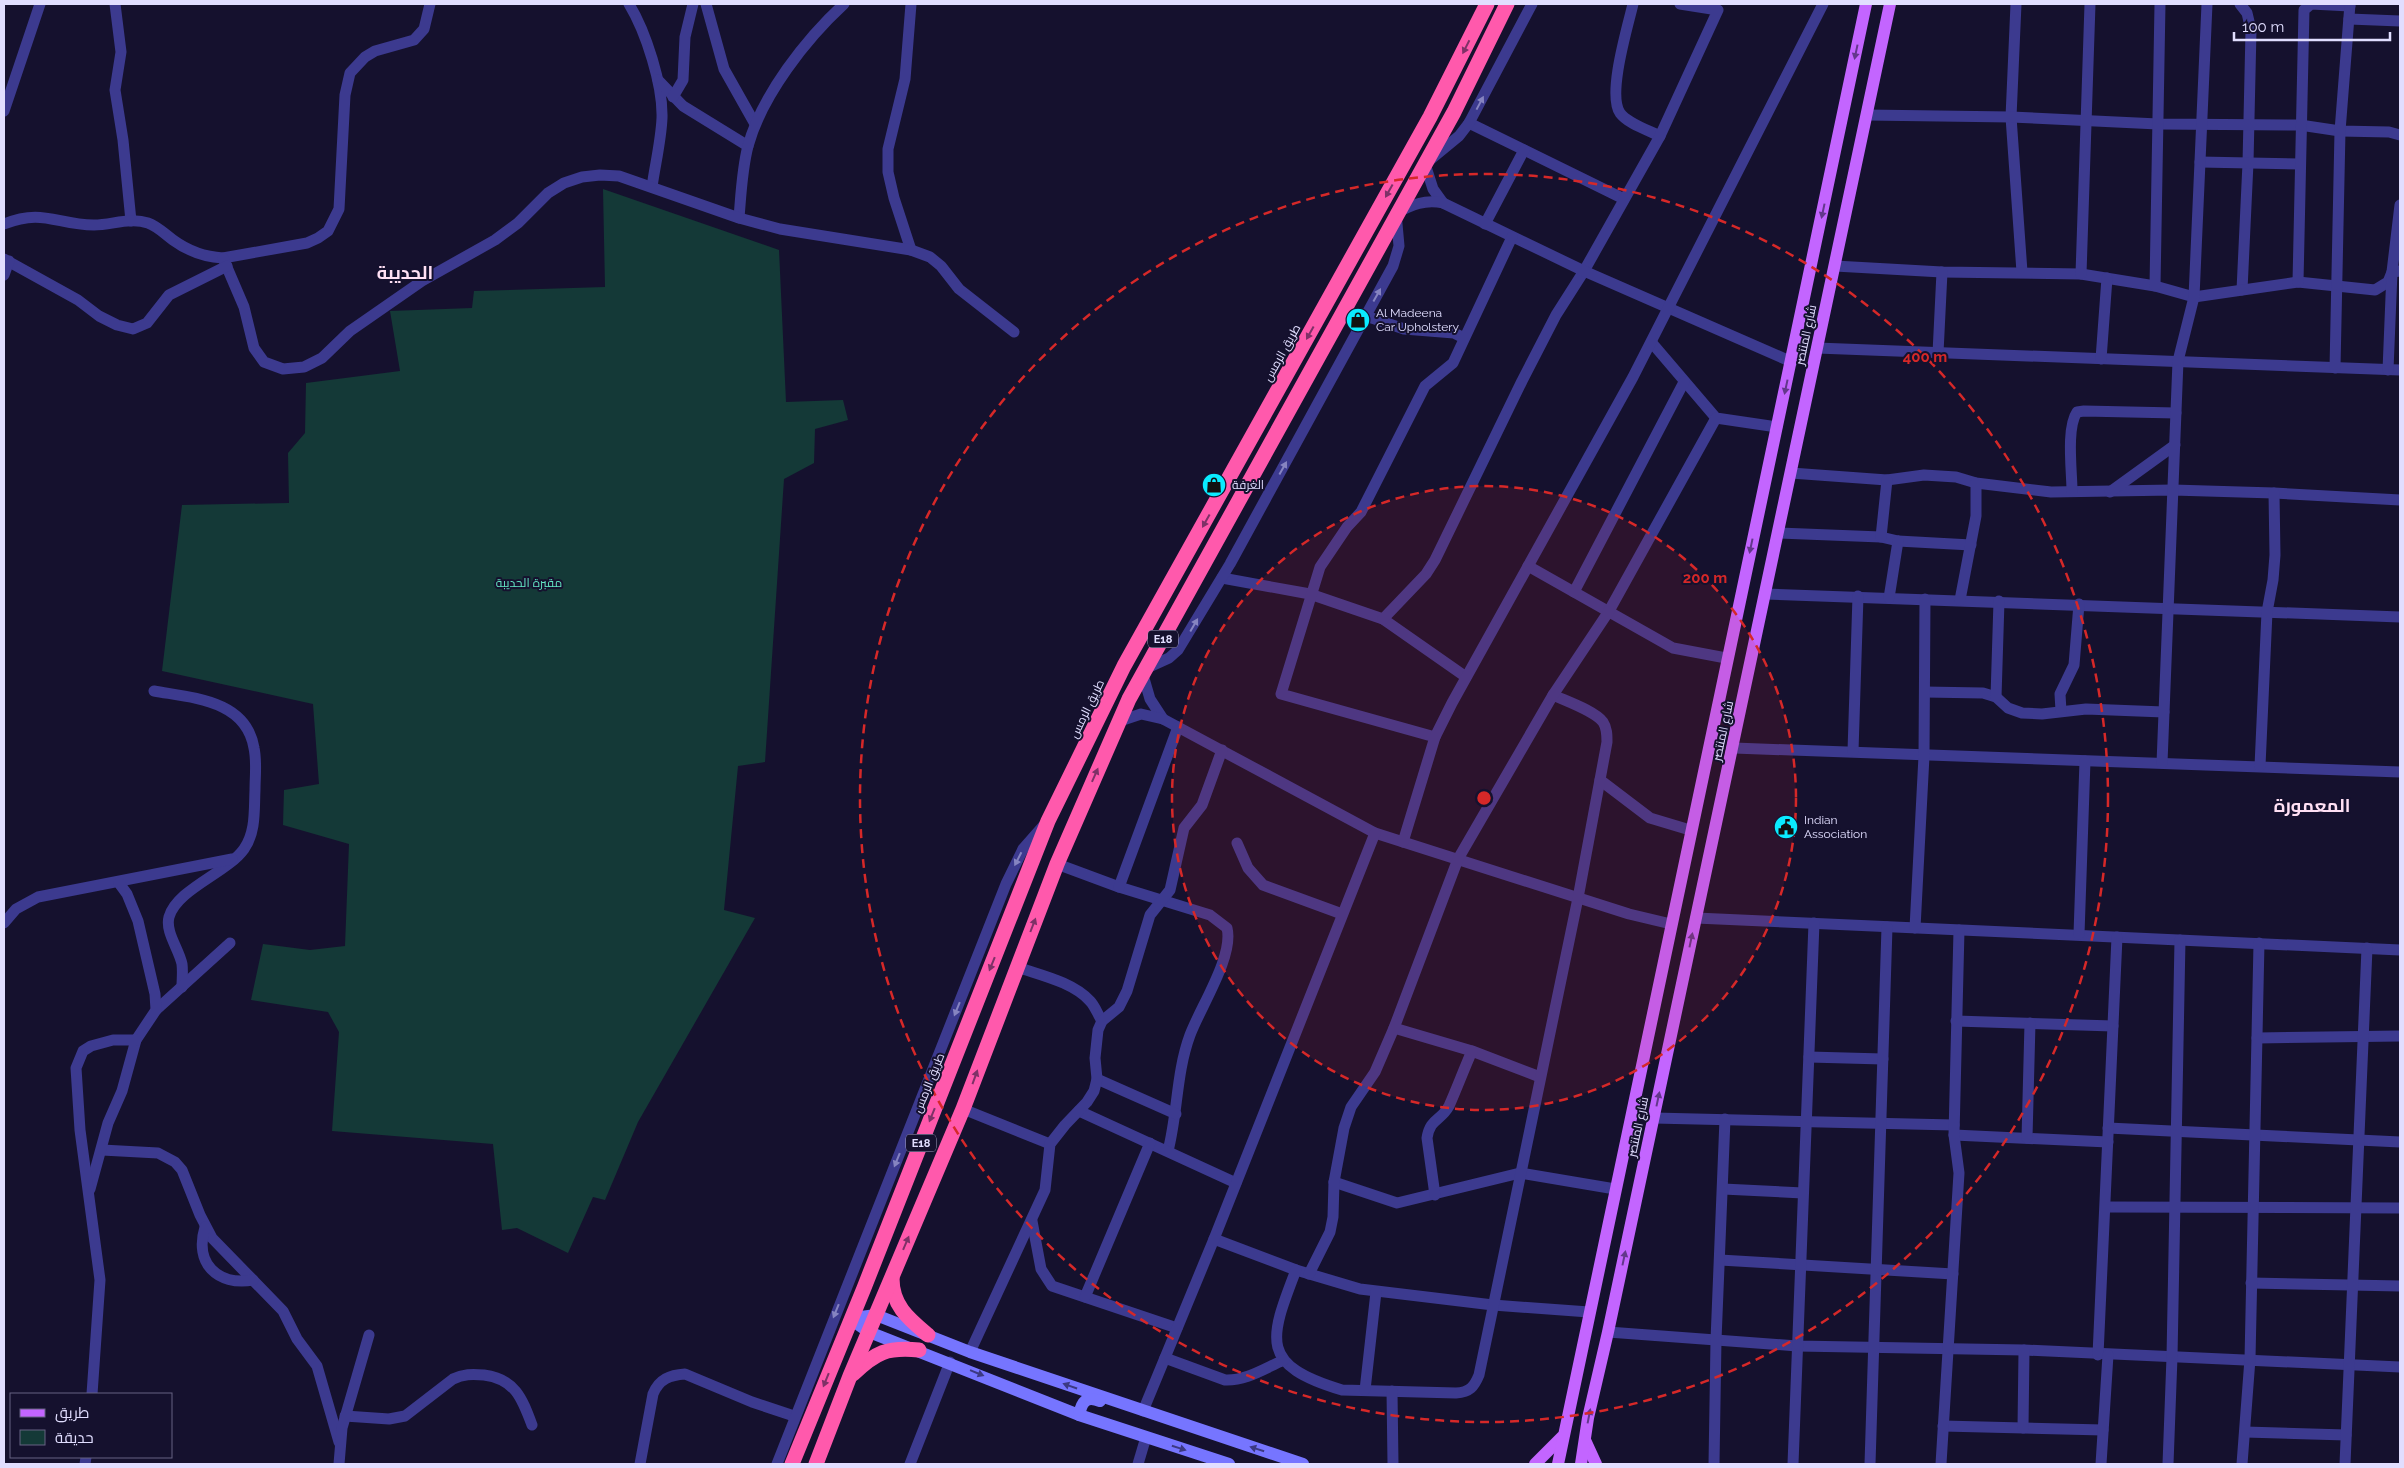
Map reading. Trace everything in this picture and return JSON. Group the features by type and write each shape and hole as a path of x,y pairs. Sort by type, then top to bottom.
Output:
{"highway":[{"name":"طريق الرمس","path":"792,1464 852,1320 1048,821 1124,666 1430,117 1487,4"},
{"name":"E18","path":"816,1464 850,1376 963,1109 1057,864 1120,721 1145,671 1424,164 1492,37 1507,4"},
{"path":"892,1276 893,1292 900,1308 910,1321 928,1335"},
{"path":"850,1376 880,1352 900,1348 919,1350"}],"main road":[{"name":"شارع المنتصر","path":"1558,1464 1562,1437 1726,658 1792,362 1866,4"},
{"name":"شارع المنتصر","path":"1581,1464 1588,1418 1734,748 1890,4"},
{"path":"852,1320 876,1315 970,1352 1303,1464"},
{"path":"852,1320 869,1332 950,1362 1079,1414 1229,1464"},
{"path":"1079,1414 1084,1402 1091,1398 1131,1413 1143,1411"},
{"path":"1535,1464 1562,1437"},
{"path":"1585,1440 1596,1464"}],"street":[{"path":"4,111 40,4"},
{"path":"115,4 121,52 114,90 123,140 131,221"},
{"path":"4,275 7,260 78,300 100,316 125,328 133,329 148,323 169,295 225,262 306,244 318,238 328,230 339,209 345,95 350,73 365,57 375,51 407,44 420,35 427,22 430,4"},
{"path":"629,4 640,26 655,76 662,118 652,187"},
{"path":"673,97 683,80 685,37 693,4"},
{"path":"706,4 724,68 755,124"},
{"path":"739,218 748,146 755,124 772,91 798,56 844,4"},
{"path":"911,4 905,79 888,149 888,172 894,198 911,250"},
{"path":"1443,203 1433,188 1424,164 1459,136 1469,123 1532,4"},
{"path":"1633,4 1621,54 1616,103 1620,112 1627,119 1660,136"},
{"path":"1383,619 1426,574 1435,560 1556,315 1584,271 1660,136 1718,10 1680,4"},
{"path":"1402,842 1436,737 1466,677 1652,343 1823,4"},
{"path":"2016,4 2011,117 2022,272"},
{"path":"2081,274 2090,4"},
{"path":"2155,286 2160,4"},
{"path":"2162,763 2178,361 2194,296 2207,4"},
{"path":"2240,4 2247,13 2251,30 2248,163 2242,290"},
{"path":"2298,282 2304,10 2311,4 2350,5 2340,131 2335,368"},
{"path":"2349,19 2400,22"},
{"path":"655,76 673,97 698,117 748,146"},
{"path":"1867,115 2011,117 2158,124 2300,125 2340,131 2389,132 2400,135"},
{"path":"1469,123 1624,199"},
{"path":"1485,224 1524,150"},
{"path":"2200,162 2300,164"},
{"path":"225,262 244,307 254,348 264,362 283,369 304,367 322,358 350,331 422,282 496,240 518,223 548,193 564,183 582,177 600,175 619,176 739,218 780,229 911,250 930,257 941,266 959,289 1014,332"},
{"path":"1163,719 1150,699 1145,671 1169,658 1178,650 1222,578 1366,316 1396,260 1400,246 1396,213 1425,201 1443,203 1669,310 1792,362"},
{"path":"2388,370 2400,205"},
{"path":"4,224 26,217 39,216 94,225 131,221 148,223 188,250 225,262"},
{"path":"1436,737 1281,694 1310,594 1320,567 1347,527 1361,512 1425,386 1453,363 1512,237"},
{"path":"1835,266 1942,272 2081,274 2155,286 2194,296 2298,282 2375,290 2388,282 2396,272"},
{"path":"1938,353 1942,272"},
{"path":"2101,359 2107,278"},
{"path":"1366,316 1415,332 1454,334 1464,338"},
{"path":"1652,343 1716,418 1777,426"},
{"path":"1817,348 2400,370"},
{"path":"1574,592 1684,382"},
{"path":"2072,491 2072,432 2073,418 2077,412 2176,413"},
{"path":"1310,1274 1330,1232 1333,1217 1334,1182 1344,1128 1351,1107 1375,1072 1394,1028 1458,859 1553,695 1608,611 1716,418"},
{"path":"2109,493 2175,444"},
{"path":"1791,473 1887,480 1924,475 1956,477 1976,483 2051,492 2109,493 2173,490 2274,492 2400,500"},
{"path":"1881,537 1887,480"},
{"path":"1960,600 1976,516 1976,483"},
{"path":"2260,766 2267,612 2273,580 2274,492"},
{"path":"1779,533 1881,537 1898,541 1971,545"},
{"path":"1889,598 1898,541"},
{"path":"1528,566 1673,648 1726,658"},
{"path":"1222,578 1310,594 1383,619 1466,677"},
{"path":"1766,594 2169,607 2400,617"},
{"path":"1853,751 1858,596"},
{"path":"1915,928 1924,756 1925,599"},
{"path":"1996,697 1999,602"},
{"path":"2061,711 2060,694 2074,665 2080,604"},
{"path":"154,691 216,703 229,710 241,720 249,733 254,747 256,762 253,826 250,838 236,858 184,897 170,915 170,930 182,965 182,987"},
{"path":"1925,692 1983,693 1996,697 2008,708 2022,713 2042,714 2086,708 2164,712"},
{"path":"1296,1270 1279,1314 1276,1331 1276,1346 1289,1365 1325,1385 1342,1390 1456,1393 1469,1390 1475,1385 1479,1375 1578,898 1607,742 1604,722 1596,716 1553,695"},
{"path":"1120,721 1141,714 1163,719 1375,833 1578,898 1671,924"},
{"path":"1119,887 1178,727"},
{"path":"1734,748 2400,772"},
{"path":"970,1352 1045,1190 1050,1144 1090,1097 1097,1079 1096,1039 1102,1021 1119,1007 1127,991 1150,915 1168,896 1184,828 1202,806 1222,750"},
{"path":"2079,934 2085,761"},
{"path":"1600,780 1650,818 1690,830"},
{"path":"777,1464 794,1416 1006,884 1023,849 1048,821"},
{"path":"1143,1411 1375,833"},
{"path":"1237,843 1248,868 1263,885 1342,914"},
{"path":"4,923 16,909 38,897 236,858"},
{"path":"1057,864 1119,887 1210,915 1227,928 1229,946 1198,1014 1184,1052 1179,1075 1176,1114 1168,1151"},
{"path":"119,882 127,894 138,921 155,994 156,1010"},
{"path":"1696,918 2400,950"},
{"path":"1793,1464 1814,924"},
{"path":"1870,1464 1887,927"},
{"path":"1941,1464 1947,1349 1952,1312 1959,1172 1954,1130 1959,930"},
{"path":"2101,1464 2108,1128 2117,937"},
{"path":"2168,1464 2172,1357 2180,940"},
{"path":"89,1193 108,1124 122,1091 136,1040 156,1010 230,943"},
{"path":"2242,1464 2250,1359 2259,944"},
{"path":"2345,1464 2367,948"},
{"path":"1017,967 1067,986 1082,994 1090,1002 1102,1021"},
{"path":"1956,1021 2113,1026"},
{"path":"2027,1138 2030,1023"},
{"path":"1394,1028 1472,1051 1540,1077"},
{"path":"2257,1038 2400,1036"},
{"path":"92,1393 100,1280 78,1112 76,1078 79,1058 83,1051 100,1042 136,1040"},
{"path":"1435,1195 1427,1138 1428,1129 1432,1122 1448,1108 1472,1051"},
{"path":"1809,1057 1883,1059"},
{"path":"1097,1079 1176,1114"},
{"path":"963,1109 1050,1144"},
{"path":"1079,1111 1236,1183"},
{"path":"1654,1118 1881,1123 2027,1138 2108,1142"},
{"path":"1714,1464 1716,1340 1725,1119"},
{"path":"2108,1128 2400,1142"},
{"path":"1085,1297 1150,1143"},
{"path":"102,1150 158,1153 175,1162 188,1180 205,1227 212,1238 283,1311 300,1343 317,1366 339,1442"},
{"path":"1334,1182 1397,1203 1520,1173 1615,1189"},
{"path":"1723,1189 1803,1193"},
{"path":"2106,1207 2400,1208"},
{"path":"1032,1221 1041,1270 1046,1280 1052,1286 1177,1328"},
{"path":"205,1227 201,1240 202,1252 207,1264 216,1274 227,1280 240,1282 252,1280"},
{"path":"1214,1238 1296,1270 1376,1292 1493,1305 1589,1312"},
{"path":"1720,1260 1953,1274"},
{"path":"2251,1283 2400,1286"},
{"path":"1365,1390 1376,1292"},
{"path":"1608,1332 1797,1346 1873,1349 2024,1350 2400,1367"},
{"path":"338,1464 339,1442 344,1416 369,1335"},
{"path":"2023,1428 2024,1350"},
{"path":"1165,1358 1225,1380 1246,1377 1284,1360"},
{"path":"910,1464 950,1362"},
{"path":"344,1416 389,1419 405,1416 453,1378 471,1374 503,1379 509,1384 520,1396 532,1425"},
{"path":"640,1464 656,1385 674,1375 685,1374 752,1402 794,1416"},
{"path":"1392,1391 1393,1464"},
{"path":"1943,1426 2103,1430"},
{"path":"2244,1432 2346,1434"},
{"path":"1138,1464 1146,1437"}],"green space":[{"name":"مقبرة الحديبة","path":"603,189 779,250 786,402 843,400 848,420 815,429 814,463 784,479 765,762 738,766 724,910 755,918 638,1122 605,1200 593,1197 568,1253 517,1228 502,1230 493,1144 332,1131 339,1032 328,1012 251,1000 263,944 310,950 345,946 349,844 283,825 284,790 319,784 313,704 162,671 182,505 289,503 288,453 305,433 306,383 400,371 390,311 472,308 474,291 605,287"}],"place":[{"name":"Al Madeena Car Upholstery","path":"1358,320"},
{"name":"الغرفة","path":"1214,485"},
{"name":"Indian Association","path":"1786,827"}],"district":[{"name":"الحديبة","path":"405,272"},
{"name":"المعمورة","path":"2312,805"}]}
